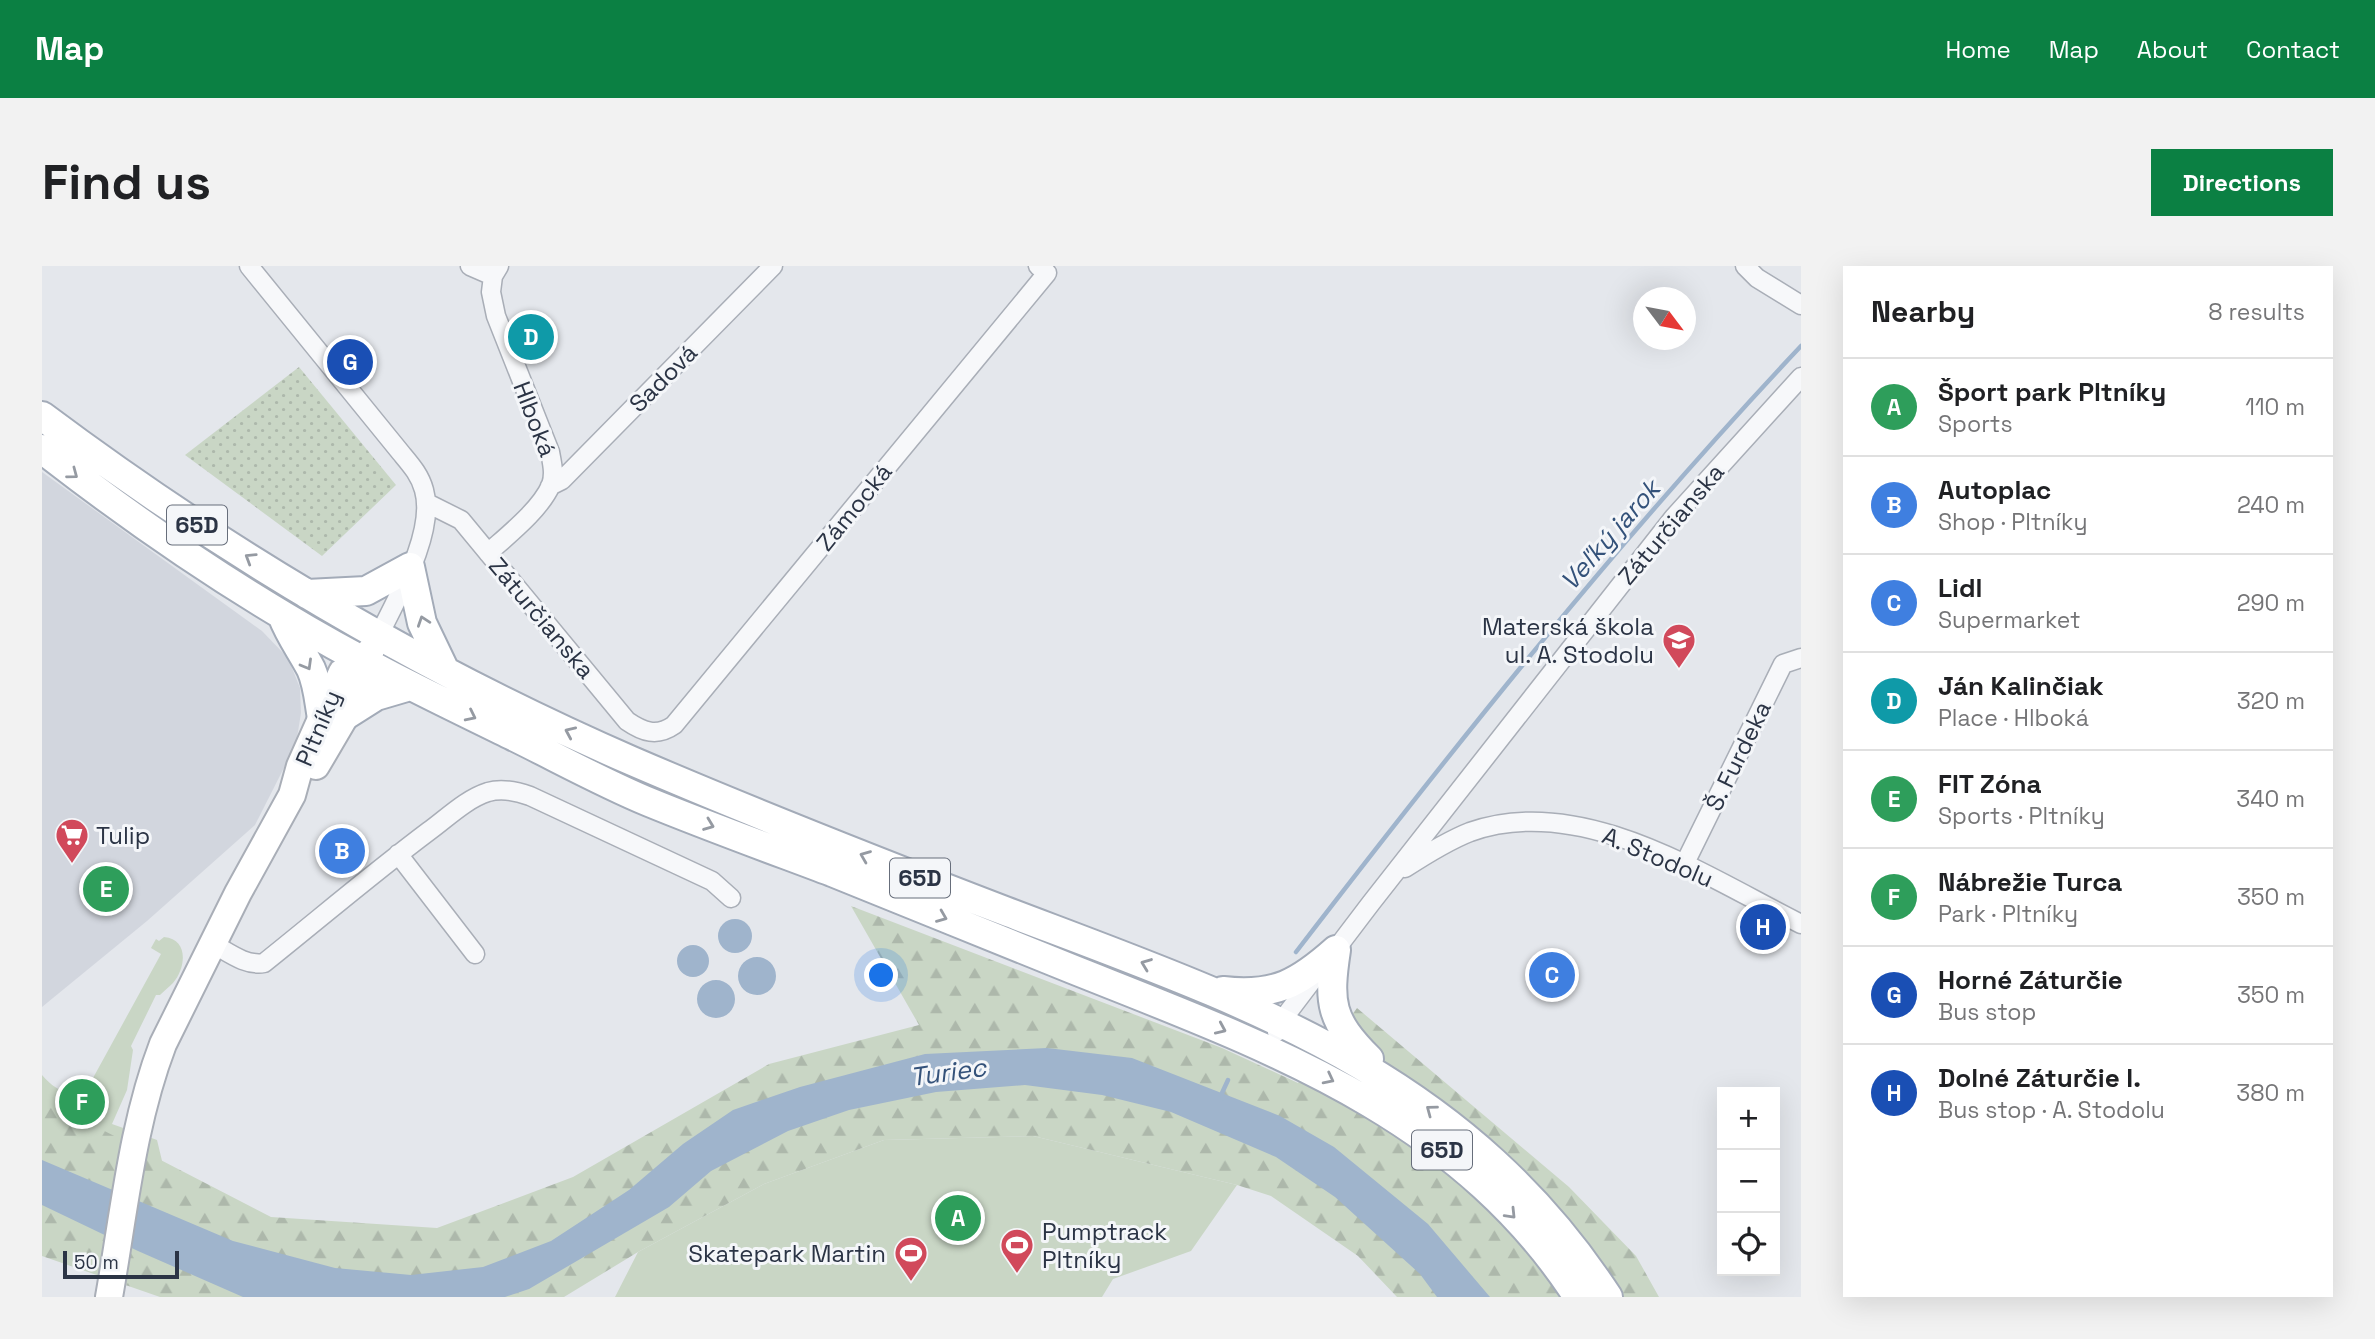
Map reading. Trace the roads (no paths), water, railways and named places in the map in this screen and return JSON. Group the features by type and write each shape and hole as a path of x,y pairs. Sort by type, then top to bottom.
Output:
{"main road":[{"name":"65D","path":"42,416 200,527 307,594 378,637 537,718 645,766 896,869 1210,989 1353,1058 1460,1131 1514,1181 1569,1241 1608,1297"},
{"name":"65D","path":"42,449 178,549 282,615 410,686 645,800 1215,1026 1310,1069 1376,1105 1442,1150 1513,1216 1544,1251 1578,1297"},
{"path":"307,594 366,591 410,567 422,623 445,671"},
{"path":"282,615 290,637 311,669 334,717 376,695 410,686"},
{"path":"1210,989 1270,992 1294,983 1310,973 1336,950"},
{"path":"1336,950 1331,995 1341,1028 1390,1081"}],"street":[{"path":"249,266 418,475 427,503 424,534 378,637"},
{"path":"470,266 496,271"},
{"name":"Sadová","path":"550,486 562,480 773,266"},
{"path":"1745,266 1757,278 1801,305"},
{"name":"Zámocká","path":"655,733 665,732 674,725 1042,269"},
{"name":"Hlboká","path":"488,553 531,511 550,486 553,466 496,316 491,292 496,271"},
{"name":"Záturčianska","path":"1268,1050 1282,1023 1336,950 1674,517 1801,377"},
{"name":"Záturčianska","path":"427,503 461,520 627,721 640,730 655,733"},
{"name":"Pltníky","path":"110,1288 137,1133 154,1067 163,1044 292,794 300,766 334,717 363,686 364,662 378,637"},
{"name":"Š. Furdeka","path":"1684,865 1783,664 1801,658"},
{"path":"213,944 243,961 264,963 398,854 472,799 489,792 516,791 712,881 731,898"},
{"name":"A. Stodolu","path":"1393,876 1428,853 1471,832 1516,823 1569,824 1626,838 1801,924"},
{"path":"398,854 475,954"}],"water":[{"path":"735,919 747,924 752,936 747,948 735,953 723,948 718,936 723,924"},
{"path":"693,945 705,949 709,961 705,973 693,977 681,973 677,961 681,949"},
{"path":"757,957 770,963 776,976 770,989 757,995 744,989 738,976 744,963"},
{"path":"716,980 729,986 735,999 729,1012 716,1018 703,1012 697,999 703,986"},
{"name":"Turiec","path":"1047,1048 1132,1058 1280,1116 1334,1147 1428,1224 1490,1297 1437,1297 1420,1274 1335,1197 1276,1157 1171,1112 1102,1095 1025,1085 936,1092 849,1110 788,1131 711,1171 669,1207 529,1289 505,1297 243,1297 42,1205 42,1160 233,1241 335,1268 411,1275 483,1267 551,1241 629,1190 683,1144 733,1110 800,1087 925,1054"}],"waterway":[{"name":"Veľký jarok","path":"1296,952 1417,796 1604,567 1734,418 1801,346"},
{"name":"Veľký jarok","path":"1223,1098 1222,1093 1228,1080"}],"place":[{"name":"Ján Kalinčiak","path":"531,337"},
{"name":"Horné Záturčie","path":"350,362"},
{"name":"Materská škola ul. A. Stodolu","path":"1679,670"},
{"name":"Autoplac","path":"342,851"},
{"name":"Tulip","path":"72,865"},
{"name":"FIT Zóna","path":"106,889"},
{"name":"Dolné Záturčie I.","path":"1763,927"},
{"name":"Lidl","path":"1552,975"},
{"name":"Nábrežie Turca","path":"82,1102"},
{"name":"Šport park Pltníky","path":"958,1218"},
{"name":"Pumptrack Pltníky","path":"1017,1275"},
{"name":"Skatepark Martin","path":"911,1283"}]}
